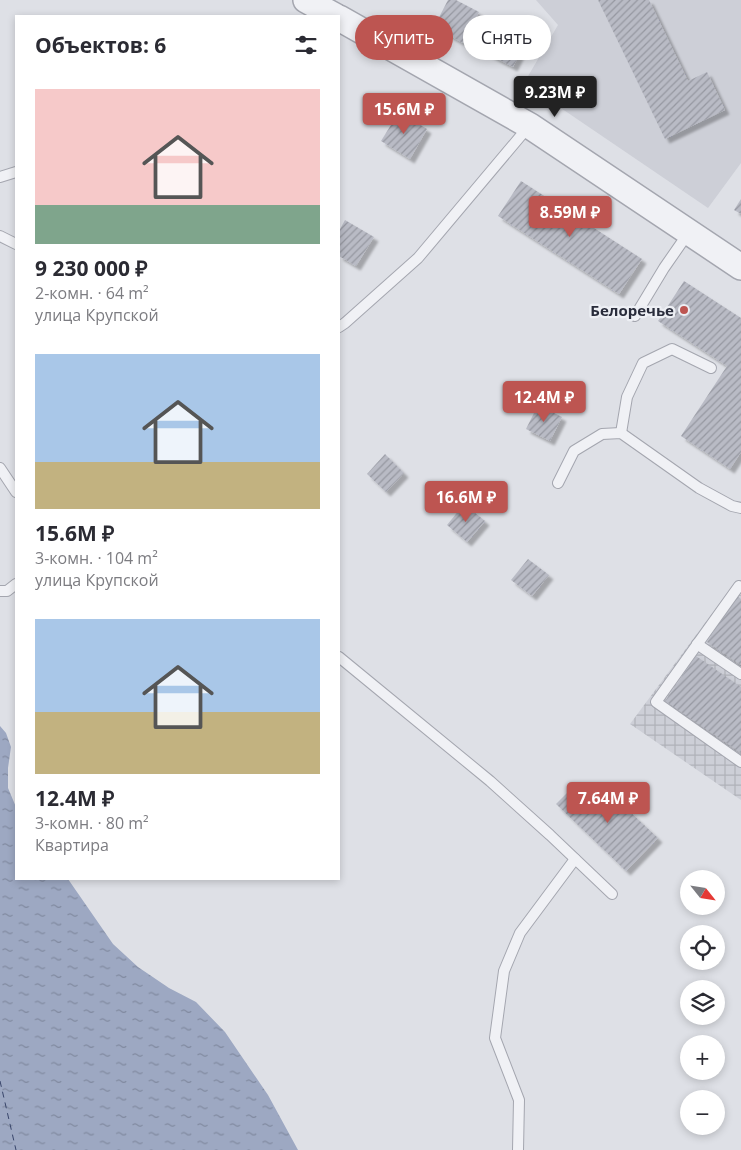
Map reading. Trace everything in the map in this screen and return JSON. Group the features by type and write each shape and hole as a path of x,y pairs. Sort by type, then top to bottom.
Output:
{"street":[{"path":"306,0 333,15"},
{"path":"340,19 530,126 741,267"}],"lane":[{"path":"340,326 418,258 530,126"},
{"path":"0,177 15,172"},
{"path":"635,316 664,268 689,232"},
{"path":"0,236 15,244"},
{"path":"621,433 626,397 643,363 672,349 711,368"},
{"path":"558,483 574,451 602,434 621,433 699,488 732,506 741,508"},
{"path":"0,468 15,490"},
{"path":"0,590 7,591 15,585"},
{"path":"740,585 656,702 741,762"},
{"path":"697,644 741,674"},
{"path":"340,658 490,780 612,894"},
{"path":"518,1150 520,1100 495,1038 504,971 520,934 575,859"}],"shaded area":[{"path":"536,0 741,0 741,163 708,208 524,83 537,60 551,60 551,37 558,25"},
{"path":"731,588 741,595 741,800 630,724"}],"water":[{"path":"0,726 6,733 11,747 8,788 15,805 15,880 69,880 113,944 138,967 169,988 196,1002 225,1032 268,1095 298,1150 0,1150"}],"building":[{"path":"448,0 456,0 479,12 477,15 463,15 463,43 453,37 453,15 440,15"},
{"path":"598,0 649,0 688,81 707,72 725,110 665,139"},
{"path":"500,60 517,60 513,67"},
{"path":"399,112 427,129 410,159 381,141"},
{"path":"521,181 642,259 619,294 498,216"},
{"path":"741,199 741,214 734,210"},
{"path":"345,220 374,237 356,266 340,257 340,229"},
{"path":"684,281 741,318 741,452 730,469 681,436 727,366 658,321"},
{"path":"538,405 562,417 550,441 526,429"},
{"path":"385,454 404,473 386,492 367,474"},
{"path":"464,504 485,521 467,542 447,525"},
{"path":"528,559 549,575 532,596 511,580"},
{"path":"737,596 741,599 741,665 707,642"},
{"path":"696,656 741,687 741,753 665,701"},
{"path":"598,782 658,838 626,871 556,804 577,783 587,793"}],"ferry route":[{"path":"0,1081 16,1150"}],"place":[{"name":"Белоречье","path":"684,310"}]}
